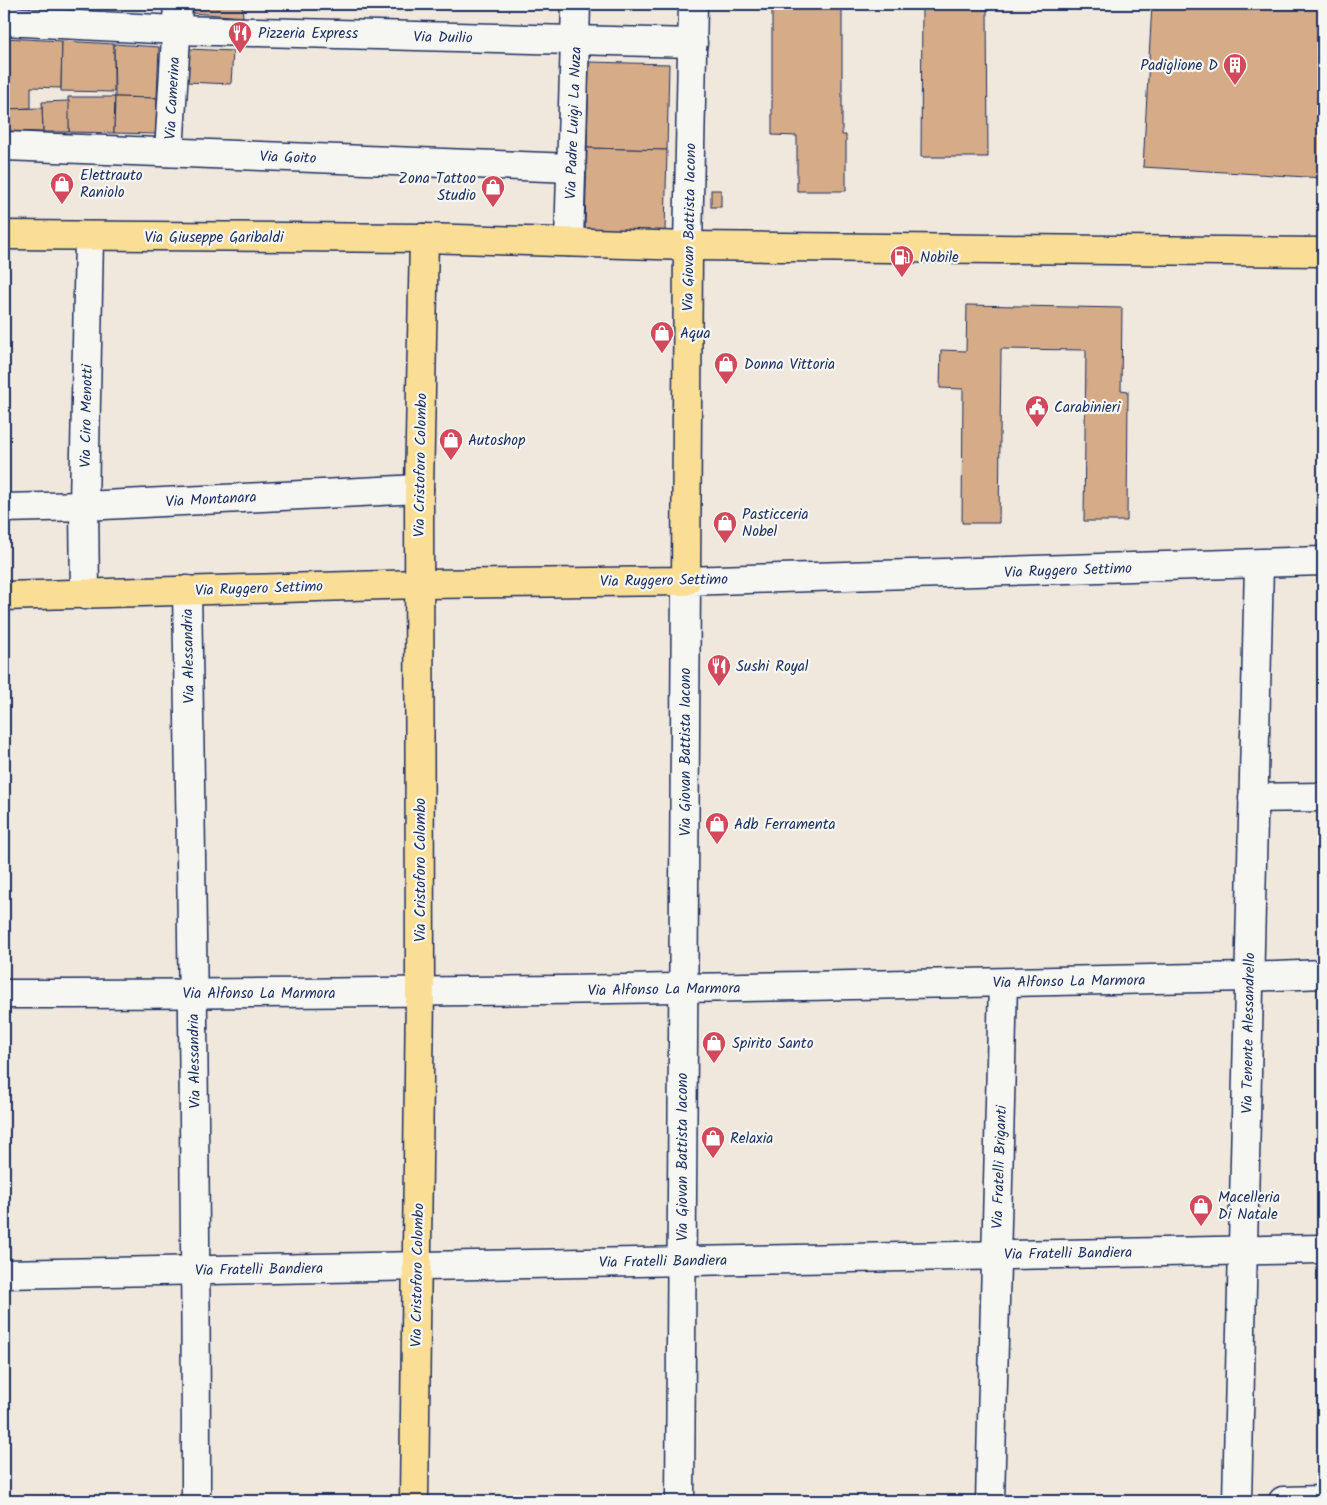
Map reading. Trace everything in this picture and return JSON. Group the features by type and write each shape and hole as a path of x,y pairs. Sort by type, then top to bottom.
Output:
{"main road":[{"name":"Via Giuseppe Garibaldi","path":"4,235 424,238 688,246 1323,252"},
{"name":"Via Cristoforo Colombo","path":"414,1501 420,992 420,584 418,489 424,238"},
{"name":"Via Giovan Battista Iacono","path":"686,580 688,246"},
{"name":"Via Ruggero Settimo","path":"4,596 420,584 686,580"}],"street":[{"name":"Via Camerina","path":"169,152 181,35 178,4"},
{"name":"Via Padre Luigi La Nuza","path":"569,242 576,4"},
{"name":"Via Giovan Battista Iacono","path":"688,246 693,4"},
{"name":"Via Duilio","path":"4,21 181,35 693,43"},
{"name":"Via Goito","path":"4,146 572,168"},
{"name":"Via Ciro Menotti","path":"84,595 89,236"},
{"name":"Via Montanara","path":"4,508 84,506 418,489"},
{"name":"Via Ruggero Settimo","path":"686,580 1323,561"},
{"name":"Via Tenente Alessandrello","path":"1237,1501 1259,564"},
{"name":"Via Giovan Battista Iacono","path":"680,1501 686,580"},
{"name":"Via Alessandria","path":"187,590 194,994 196,1501"},
{"path":"1254,798 1323,798"},
{"name":"Via Alfonso La Marmora","path":"4,994 683,989 1323,974"},
{"name":"Via Fratelli Briganti","path":"990,1501 1003,983"},
{"name":"Via Fratelli Bandiera","path":"4,1274 1323,1249"},
{"path":"1283,1501 1323,1500"}],"building":[{"path":"194,4 242,4 243,17 193,13"},
{"path":"772,4 842,4 842,135 846,135 846,191 797,191 797,136 772,135"},
{"path":"922,4 987,4 988,157 921,157"},
{"name":"Padiglione D","path":"1152,4 1323,4 1323,178 1143,167"},
{"path":"4,38 62,41 61,88 31,87 31,108 4,109"},
{"path":"62,41 114,44 114,92 61,91"},
{"path":"114,44 159,47 157,98 115,97"},
{"path":"188,49 233,51 231,84 186,82"},
{"path":"589,62 669,64 667,150 587,148"},
{"path":"68,97 115,97 114,133 69,132"},
{"path":"115,97 157,98 156,134 114,133"},
{"path":"69,101 69,132 43,132 42,102"},
{"path":"42,108 43,132 4,131 4,109"},
{"path":"587,148 667,150 665,231 585,229"},
{"path":"711,190 721,190 721,207 711,207"},
{"path":"967,305 1122,308 1121,390 1128,391 1127,521 1084,521 1086,350 1001,349 999,523 962,523 963,389 940,388 941,350 966,351"}],"place":[{"name":"Pizzeria Express","path":"240,54"},
{"name":"Padiglione D","path":"1235,86"},
{"name":"Elettrauto Raniolo","path":"62,205"},
{"name":"Zona Tattoo Studio","path":"493,208"},
{"name":"Nobile","path":"902,278"},
{"name":"Aqua","path":"662,354"},
{"name":"Donna Vittoria","path":"726,385"},
{"name":"Carabinieri","path":"1037,428"},
{"name":"Autoshop","path":"451,461"},
{"name":"Pasticceria Nobel","path":"725,544"},
{"name":"Sushi Royal","path":"719,687"},
{"name":"Adb Ferramenta","path":"717,845"},
{"name":"Spirito Santo","path":"714,1064"},
{"name":"Relaxia","path":"713,1159"},
{"name":"Macelleria Di Natale","path":"1201,1227"}]}
